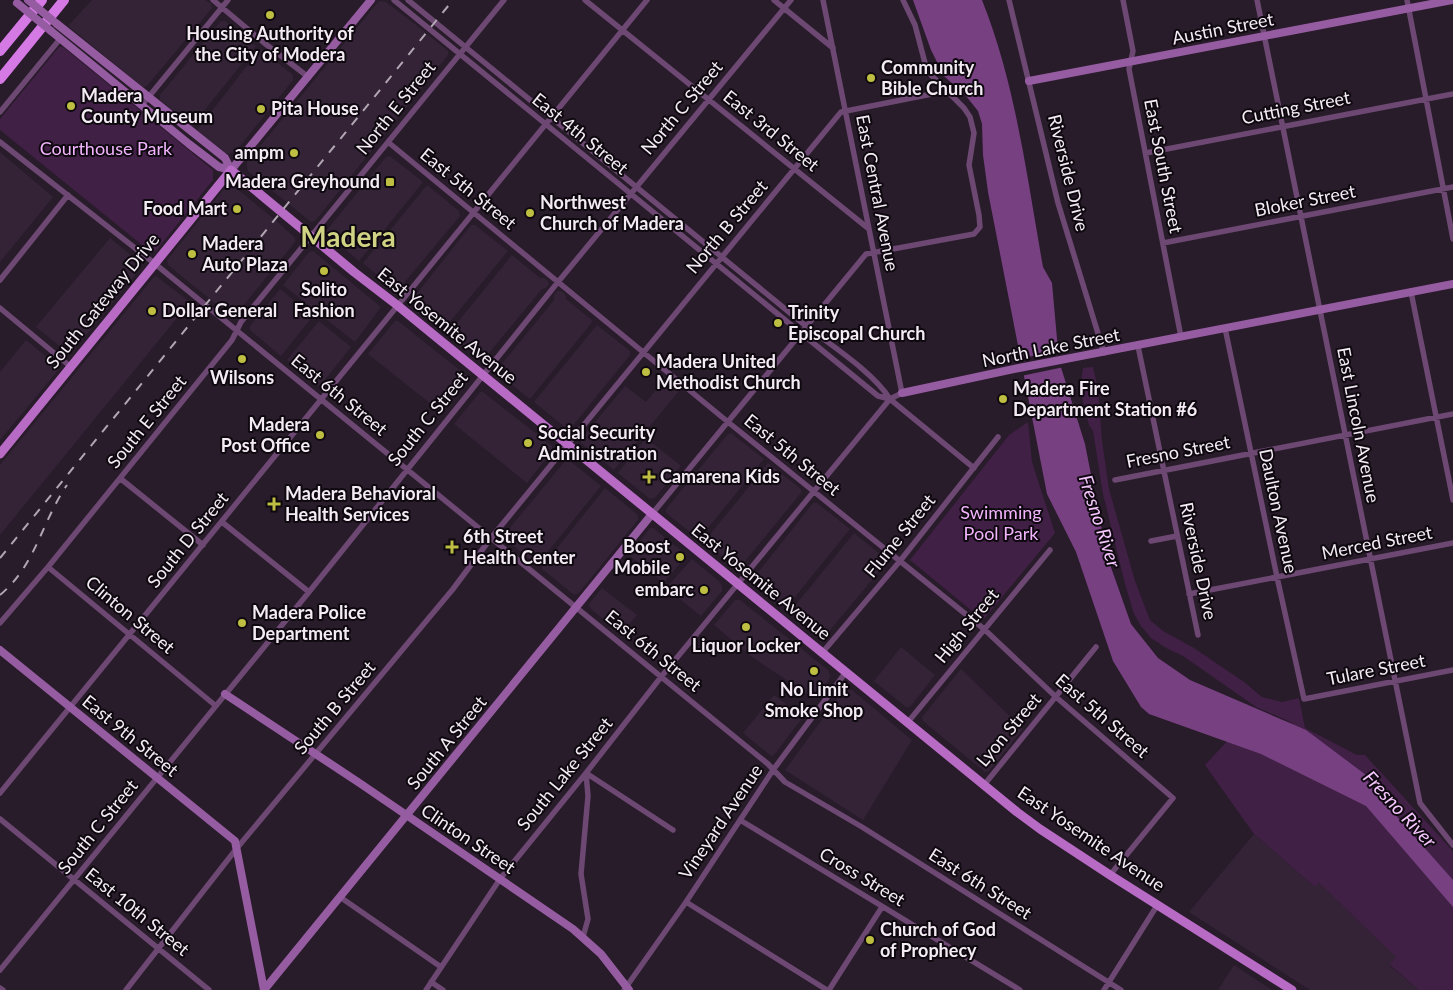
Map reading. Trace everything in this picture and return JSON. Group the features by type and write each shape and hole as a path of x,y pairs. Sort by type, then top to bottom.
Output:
{"highway":[{"path":"0,52 40,0"},
{"path":"0,79 64,0"}],"main road":[{"name":"East Yosemite Avenue","path":"231,170 1040,829 1292,990"},
{"name":"South Gateway Drive","path":"0,454 231,170"}],"street":[{"path":"28,0 225,158 231,170"},
{"path":"213,0 307,76"},
{"path":"142,105 228,0"},
{"path":"231,170 371,0"},
{"name":"East 4th Street","path":"394,0 878,396 890,399"},
{"name":"East 4th Street","path":"408,0 883,388 890,399 974,468"},
{"name":"North E Street","path":"311,235 504,0"},
{"name":"East 3rd Street","path":"585,0 869,229"},
{"name":"South D Street","path":"0,793 647,0"},
{"path":"774,0 833,48"},
{"name":"North C Street","path":"482,375 791,0"},
{"name":"East Central Avenue","path":"823,0 902,393"},
{"path":"652,514 866,254 974,234 980,227 969,165 974,133 973,125 964,108 931,75 924,63 915,25 903,0"},
{"name":"Riverside Drive","path":"1009,0 1058,203 1104,353"},
{"name":"East South Street","path":"1123,0 1133,51 1129,69 1180,337"},
{"name":"East Lincoln Avenue","path":"1257,0 1420,803 1453,846"},
{"name":"Austin Street","path":"1030,81 1264,36 1408,4 1452,0"},
{"path":"15,1 219,167 231,170"},
{"path":"1408,4 1453,239"},
{"path":"0,112 67,31"},
{"path":"846,110 946,91"},
{"name":"Cutting Street","path":"1146,153 1453,94"},
{"name":"North B Street","path":"568,444 840,112 846,110"},
{"name":"East 6th Street","path":"0,142 407,469 768,764 785,782 862,827 1121,990"},
{"name":"East 5th Street","path":"388,142 728,422 984,629 1056,697 1173,798 1110,875"},
{"name":"Bloker Street","path":"1163,243 1301,218 1453,187"},
{"path":"0,280 68,195"},
{"name":"South E Street","path":"0,623 48,567 232,340 241,322 311,235"},
{"name":"North Lake Street","path":"738,583 890,399 902,393 1019,368 1453,284"},
{"path":"1411,292 1453,500"},
{"path":"0,308 71,367"},
{"name":"Daulton Avenue","path":"1225,328 1304,699"},
{"name":"Riverside Drive","path":"1138,346 1198,635"},
{"name":"South C Street","path":"0,970 309,592 482,375"},
{"name":"Fresno Street","path":"1115,480 1453,414"},
{"name":"Flume Street","path":"822,653 900,562 998,437"},
{"name":"South B Street","path":"126,990 238,848 453,589 491,538 568,444"},
{"path":"120,479 203,545"},
{"name":"South A Street","path":"264,990 652,514"},
{"path":"222,522 309,592"},
{"path":"1151,541 1177,536"},
{"name":"Merced Street","path":"1189,594 1453,543"},
{"name":"High Street","path":"908,722 1050,550"},
{"name":"Clinton Street","path":"48,567 216,706"},
{"name":"South Lake Street","path":"426,990 500,879 738,583"},
{"name":"Lyon Street","path":"984,785 1096,647"},
{"name":"East 9th Street","path":"0,650 235,841 238,848"},
{"name":"Tulare Street","path":"1304,699 1453,670"},
{"name":"Vineyard Avenue","path":"627,989 773,770 846,672"},
{"name":"Clinton Street","path":"225,694 407,815 583,937 601,954 627,989"},
{"path":"586,773 673,830"},
{"path":"583,937 588,919 581,874 588,796 586,773"},
{"name":"East 10th Street","path":"0,818 209,990"},
{"name":"Cross Street","path":"740,820 1020,990"},
{"path":"238,848 264,990"},
{"path":"340,897 441,967"},
{"path":"686,902 828,990 882,907"},
{"path":"1104,990 1158,904"},
{"path":"432,982 443,990"}],"shaded area":[{"path":"92,0 205,0 211,4 212,8 147,86 143,87 68,26"},
{"path":"378,2 386,2 448,51 448,55 315,221 311,222 248,171 247,162"},
{"path":"221,21 225,21 256,46 192,126 160,100 160,95"},
{"path":"260,49 293,75 293,80 236,151 229,154 197,130"},
{"path":"0,152 53,197 0,262"},
{"path":"390,156 423,182 359,261 328,235 327,230 386,157"},
{"path":"427,185 459,211 460,216 399,289 395,290 363,263"},
{"path":"236,188 295,238 295,242 235,316 231,316 168,265 167,260 224,189"},
{"path":"471,225 475,225 508,251 444,329 411,301"},
{"path":"110,238 139,262 140,269 73,351 67,352 36,327"},
{"path":"313,251 381,307 355,342 283,285 309,252"},
{"path":"512,255 540,278 545,278 549,284 546,288 542,289 484,359 481,360 449,333"},
{"path":"156,276 190,302 0,535 0,465"},
{"path":"280,289 313,316 281,356 250,330 250,326"},
{"path":"557,291 565,294 566,299 593,321 530,399 497,373 497,370 554,300 554,295"},
{"path":"319,321 351,347 321,385 317,386 287,360"},
{"path":"395,321 398,321 467,376 468,379 441,412 368,354"},
{"path":"597,325 630,351 630,355 571,428 566,428 534,402"},
{"path":"26,340 60,368 0,440 0,372"},
{"path":"665,379 679,391 614,470 581,443 581,439 625,386 646,402"},
{"path":"480,392 483,392 552,446 552,451 527,483 454,424"},
{"path":"731,433 764,459 699,539 666,513 666,509 728,434"},
{"path":"646,438 681,466 655,498 650,499 618,473"},
{"path":"569,460 601,486 537,565 505,539 504,535 565,461"},
{"path":"768,463 801,489 801,493 741,566 735,567 704,542"},
{"path":"605,488 638,515 638,520 578,594 573,594 541,568"},
{"path":"813,503 817,503 850,529 786,608 753,582 753,579"},
{"path":"650,528 653,528 687,555 664,583 629,555"},
{"path":"854,533 886,559 887,562 825,636 820,637 790,612"},
{"path":"692,559 720,582 722,586 722,591 701,616 666,588"},
{"path":"602,588 637,615 621,634 590,608 589,604"},
{"path":"735,600 740,600 828,670 829,680 815,699 752,657 714,625"},
{"path":"901,647 935,675 910,707 906,707 874,681"},
{"path":"961,669 1023,729 989,771 985,772 923,721 922,717"},
{"path":"847,689 852,690 912,740 863,820 785,770 842,692"},
{"path":"774,695 803,717 774,755 771,756 743,733"},
{"path":"1254,834 1315,887 1319,883 1397,957 1390,966 1419,990 1310,990 1189,912"},
{"path":"1234,965 1272,990 1218,990"}],"green space":[{"name":"Courthouse Park","path":"59,47 63,47 213,170 213,180 156,251 147,249 0,130 0,119"},
{"path":"1093,367 1098,389 1102,441 1109,489 1135,581 1150,620 1163,631 1194,648 1244,682 1262,697 1282,702 1299,698 1305,728 1357,755 1365,755 1453,851 1453,990 1419,990 1390,965 1396,957 1319,883 1315,887 1254,834 1205,765 1255,711 1295,724 1256,707 1183,656 1151,638 1134,614 1103,494 1093,431 1089,425 1080,389 1083,368"},
{"name":"Swimming Pool Park","path":"1028,422 1032,462 1055,533 983,620 910,560 1009,435"}],"water":[{"name":"Fresno River","path":"913,0 982,0 994,32 1012,98 1026,166 1043,267 1052,283 1059,361 1085,444 1107,556 1131,624 1158,658 1190,680 1306,730 1366,775 1369,785 1453,880 1453,907 1366,806 1261,754 1149,714 1141,707 1113,661 1076,552 1047,494 988,192 983,155 982,124 978,111 966,96 944,76 931,50"}],"pier":[{"path":"1061,350 1064,367 1021,376 1018,359"}],"railway":[{"path":"0,558 453,0"},
{"path":"0,595 12,583 30,557 58,499 67,485"}],"place":[{"name":"Housing Authority of the City of Modera","path":"270,15"},
{"name":"Community Bible Church","path":"871,78"},
{"name":"Madera County Museum","path":"71,106"},
{"name":"Pita House","path":"261,109"},
{"name":"ampm","path":"294,153"},
{"name":"Madera Greyhound","path":"390,182"},
{"name":"Food Mart","path":"237,209"},
{"name":"Northwest Church of Madera","path":"530,213"},
{"name":"Madera Auto Plaza","path":"192,254"},
{"name":"Solito Fashion","path":"324,271"},
{"name":"Dollar General","path":"152,311"},
{"name":"Trinity Episcopal Church","path":"778,323"},
{"name":"Wilsons","path":"242,359"},
{"name":"Madera United Methodist Church","path":"646,372"},
{"name":"Madera Fire Department Station #6","path":"1003,399"},
{"name":"Madera Post Office","path":"320,435"},
{"name":"Social Security Administration","path":"528,443"},
{"name":"Camarena Kids","path":"649,477"},
{"name":"Madera Behavioral Health Services","path":"274,504"},
{"name":"6th Street Health Center","path":"452,547"},
{"name":"Boost Mobile","path":"680,557"},
{"name":"embarc","path":"704,590"},
{"name":"Madera Police Department","path":"242,623"},
{"name":"Liquor Locker","path":"746,627"},
{"name":"No Limit Smoke Shop","path":"814,671"},
{"name":"Church of God of Prophecy","path":"870,940"}],"district":[{"name":"Madera","path":"348,237"}]}
